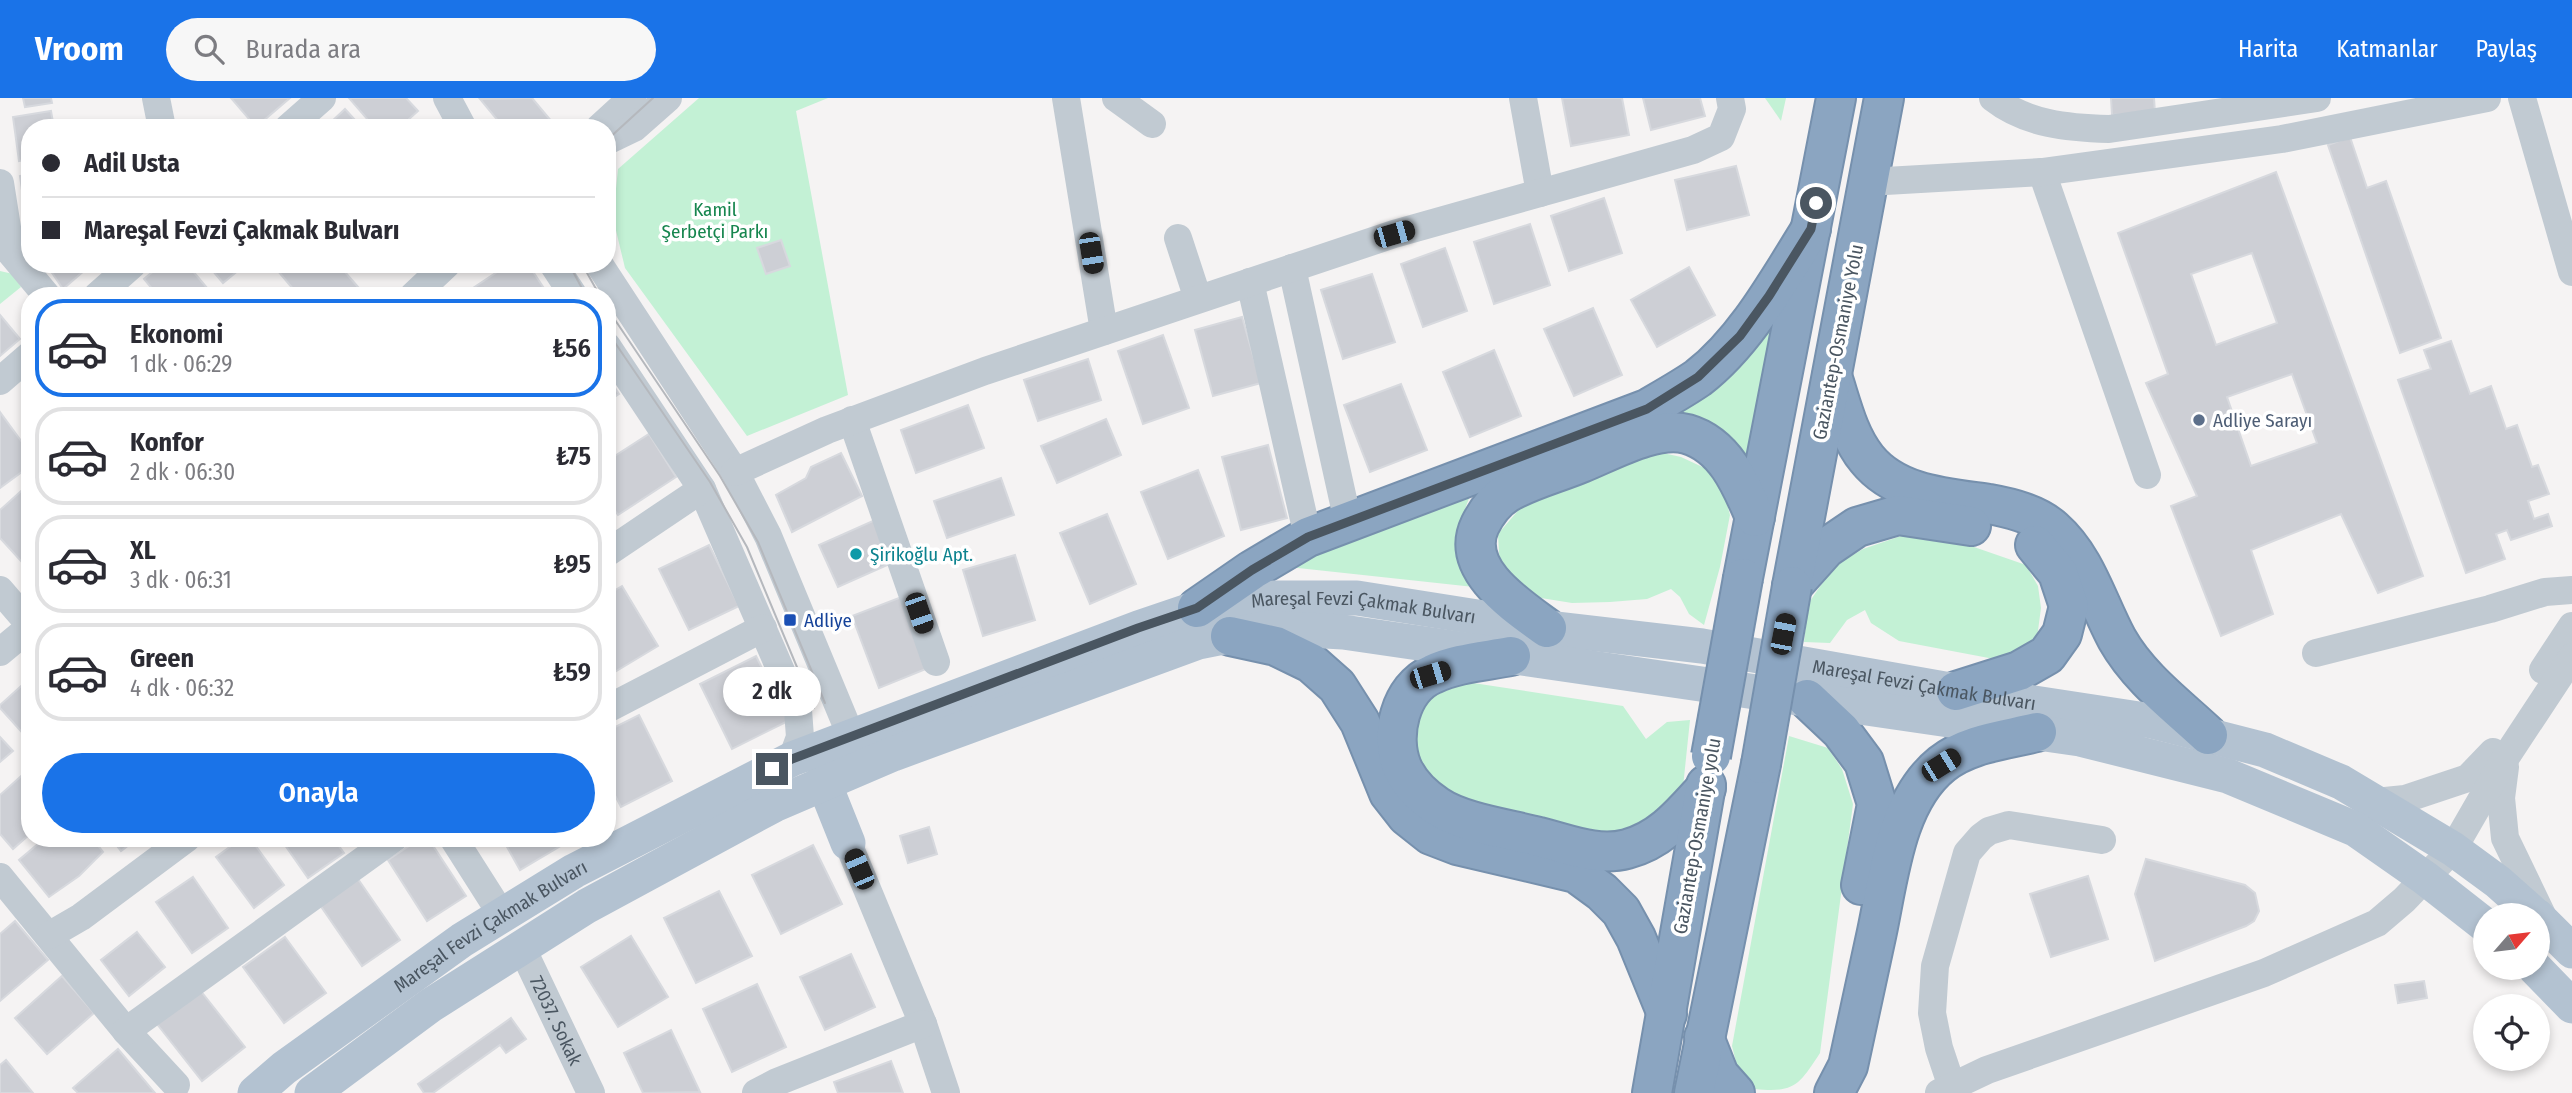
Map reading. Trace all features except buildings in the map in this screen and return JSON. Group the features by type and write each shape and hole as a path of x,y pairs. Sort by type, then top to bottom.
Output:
{"highway":[{"path":"1755,517 1836,98"},
{"name":"Gaziantep-Osmaniye Yolu","path":"1792,586 1884,98"},
{"path":"1197,608 1252,570 1308,537 1647,409 1698,377 1740,336 1811,229"},
{"path":"1832,376 1850,429 1867,460 1895,483 1937,496 2026,513 2052,528 2083,567 2118,640 2138,671 2208,736"},
{"path":"1546,628 1489,579 1477,556 1476,534 1486,512 1506,494 1658,433 1686,433 1713,447 1739,478 1755,517"},
{"path":"1694,1093 1761,764 1792,586 1826,548 1857,527 1898,515 2007,532 2039,547 2058,573 2069,606 2062,634 2047,656 2019,671 1956,691"},
{"name":"Gaziantep-Osmaniye yolu","path":"1652,1093 1755,517"},
{"path":"1230,636 1276,646 1311,663 1336,687 1360,722 1389,793 1407,817 1431,835 1457,845 1576,873 1602,892 1621,911 1636,938 1667,1014"},
{"path":"1511,656 1453,667 1430,675 1411,692 1401,712 1396,737 1402,766 1418,792 1440,808 1464,817 1598,852 1626,849 1654,838 1677,820 1709,772"},
{"path":"1806,1093 1829,1055 1877,804 1864,762 1842,731 1807,699"},
{"path":"1834,1093 1848,1066 1893,852 1909,810 1922,787 1941,765 1968,748 2037,732"},
{"path":"1704,1037 1719,1075 1735,1093"}],"main road":[{"name":"Mareşal Fevzi Çakmak Bulvarı","path":"255,1093 284,1068 462,940 502,915 574,871 792,759 1197,608 1272,597 1357,598 1546,628 1702,646 1956,691 2152,721 2265,750 2341,782 2444,843 2521,903"},
{"name":"Mareşal Fevzi Çakmak Bulvarı","path":"312,1093 431,1006 599,899 774,805 893,754 1198,642 1269,628 1343,632 2080,739 2228,776 2355,829 2473,916"},
{"path":"843,739 827,757 824,783 848,844"},
{"path":"848,844 854,793 872,772 893,754"},
{"name":"Mareşal Fevzi Çakmak Bulvarı","path":"2550,929 2572,951"},
{"path":"2547,980 2572,1006"}],"street":[{"path":"156,98 160,119"},
{"path":"298,119 322,98"},
{"path":"447,98 458,119"},
{"path":"609,119 632,98"},
{"path":"616,137 634,128 668,98"},
{"path":"1066,98 1104,331"},
{"path":"1116,98 1152,124"},
{"path":"1523,98 1540,193"},
{"path":"735,472 852,421 985,371 1198,299 1394,234 1693,150 1721,137 1732,109 1730,98"},
{"path":"1993,98 2009,111 2049,124 2078,129 2109,129 2317,98"},
{"path":"1868,182 2042,172 2282,139 2487,98"},
{"path":"2522,98 2572,272"},
{"path":"2042,172 2147,475"},
{"path":"0,183 5,254 21,270"},
{"path":"1178,239 1198,299"},
{"path":"1292,268 1348,522"},
{"path":"24,273 38,287"},
{"path":"107,287 123,273"},
{"path":"423,287 437,273"},
{"path":"1250,282 1308,537"},
{"path":"616,290 735,472 768,536 843,739"},
{"path":"616,360 702,489 799,710 800,737 792,759"},
{"path":"0,381 21,363"},
{"path":"852,421 936,662"},
{"path":"616,547 702,489"},
{"path":"0,590 21,615"},
{"path":"2316,653 2490,609 2545,592 2572,590"},
{"path":"2102,840 2009,825 1989,831 1967,853 1935,965 1932,1013 1946,1090 1987,1070 2052,1046 2264,973 2377,923 2425,878 2500,754 2572,626"},
{"path":"616,704 763,628"},
{"path":"0,652 21,634"},
{"path":"2375,802 2405,799 2468,778 2500,754 2572,657"},
{"path":"2500,754 2505,838 2533,903"},
{"path":"848,844 923,1024 946,1093"},
{"path":"50,935 81,917 175,847"},
{"path":"126,1031 382,847"},
{"path":"459,847 502,915"},
{"path":"0,877 126,1031 176,1085"},
{"name":"72037. Sokak","path":"522,948 591,1093"},
{"path":"756,1093 777,1082 923,1024"}],"green space":[{"name":"Kamil Şerbetçi Parkı","path":"699,98 828,98 796,111 848,395 747,436 625,268 616,230 618,169"},
{"path":"1765,98 1786,98 1781,121"},
{"path":"0,271 13,274 21,287 0,304"},
{"path":"1779,311 1750,467 1679,412"},
{"path":"1654,451 1681,457 1711,471 1723,489 1730,515 1720,567 1704,625 1689,614 1680,597 1671,589 1647,599 1610,602 1572,603 1522,595 1500,571 1498,534 1522,506"},
{"path":"1475,485 1461,526 1462,546 1474,587 1298,568 1281,563"},
{"path":"1901,536 1974,547 2026,565 2038,586 2041,608 2037,638 2010,662 1899,641 1871,623 1865,610 1847,620 1830,643 1804,642 1808,604 1834,566 1863,549"},
{"path":"1460,681 1623,706 1646,739 1667,722 1690,720 1683,787 1659,813 1631,833 1597,832 1464,804 1431,782 1416,754 1416,723 1424,702 1442,688"},
{"path":"1789,736 1828,748 1842,769 1853,804 1820,1053 1795,1085 1779,1090 1755,1089 1738,1070 1732,1046"}],"tram line":[{"path":"616,132 653,98"},
{"path":"574,273 581,287"},
{"path":"587,273 595,287"},
{"path":"616,321 720,476 758,542 825,703"},
{"path":"616,344 710,482 747,547 814,708"}],"place":[{"name":"Adliye Sarayı","path":"2199,420"},
{"name":"Şirikoğlu Apt.","path":"856,554"},
{"name":"Adliye","path":"790,620"}],"route":[{"path":"772,769 929,706 1197,608 1252,570 1308,537 1647,409 1698,377 1740,336 1811,229 1816,203"}]}
